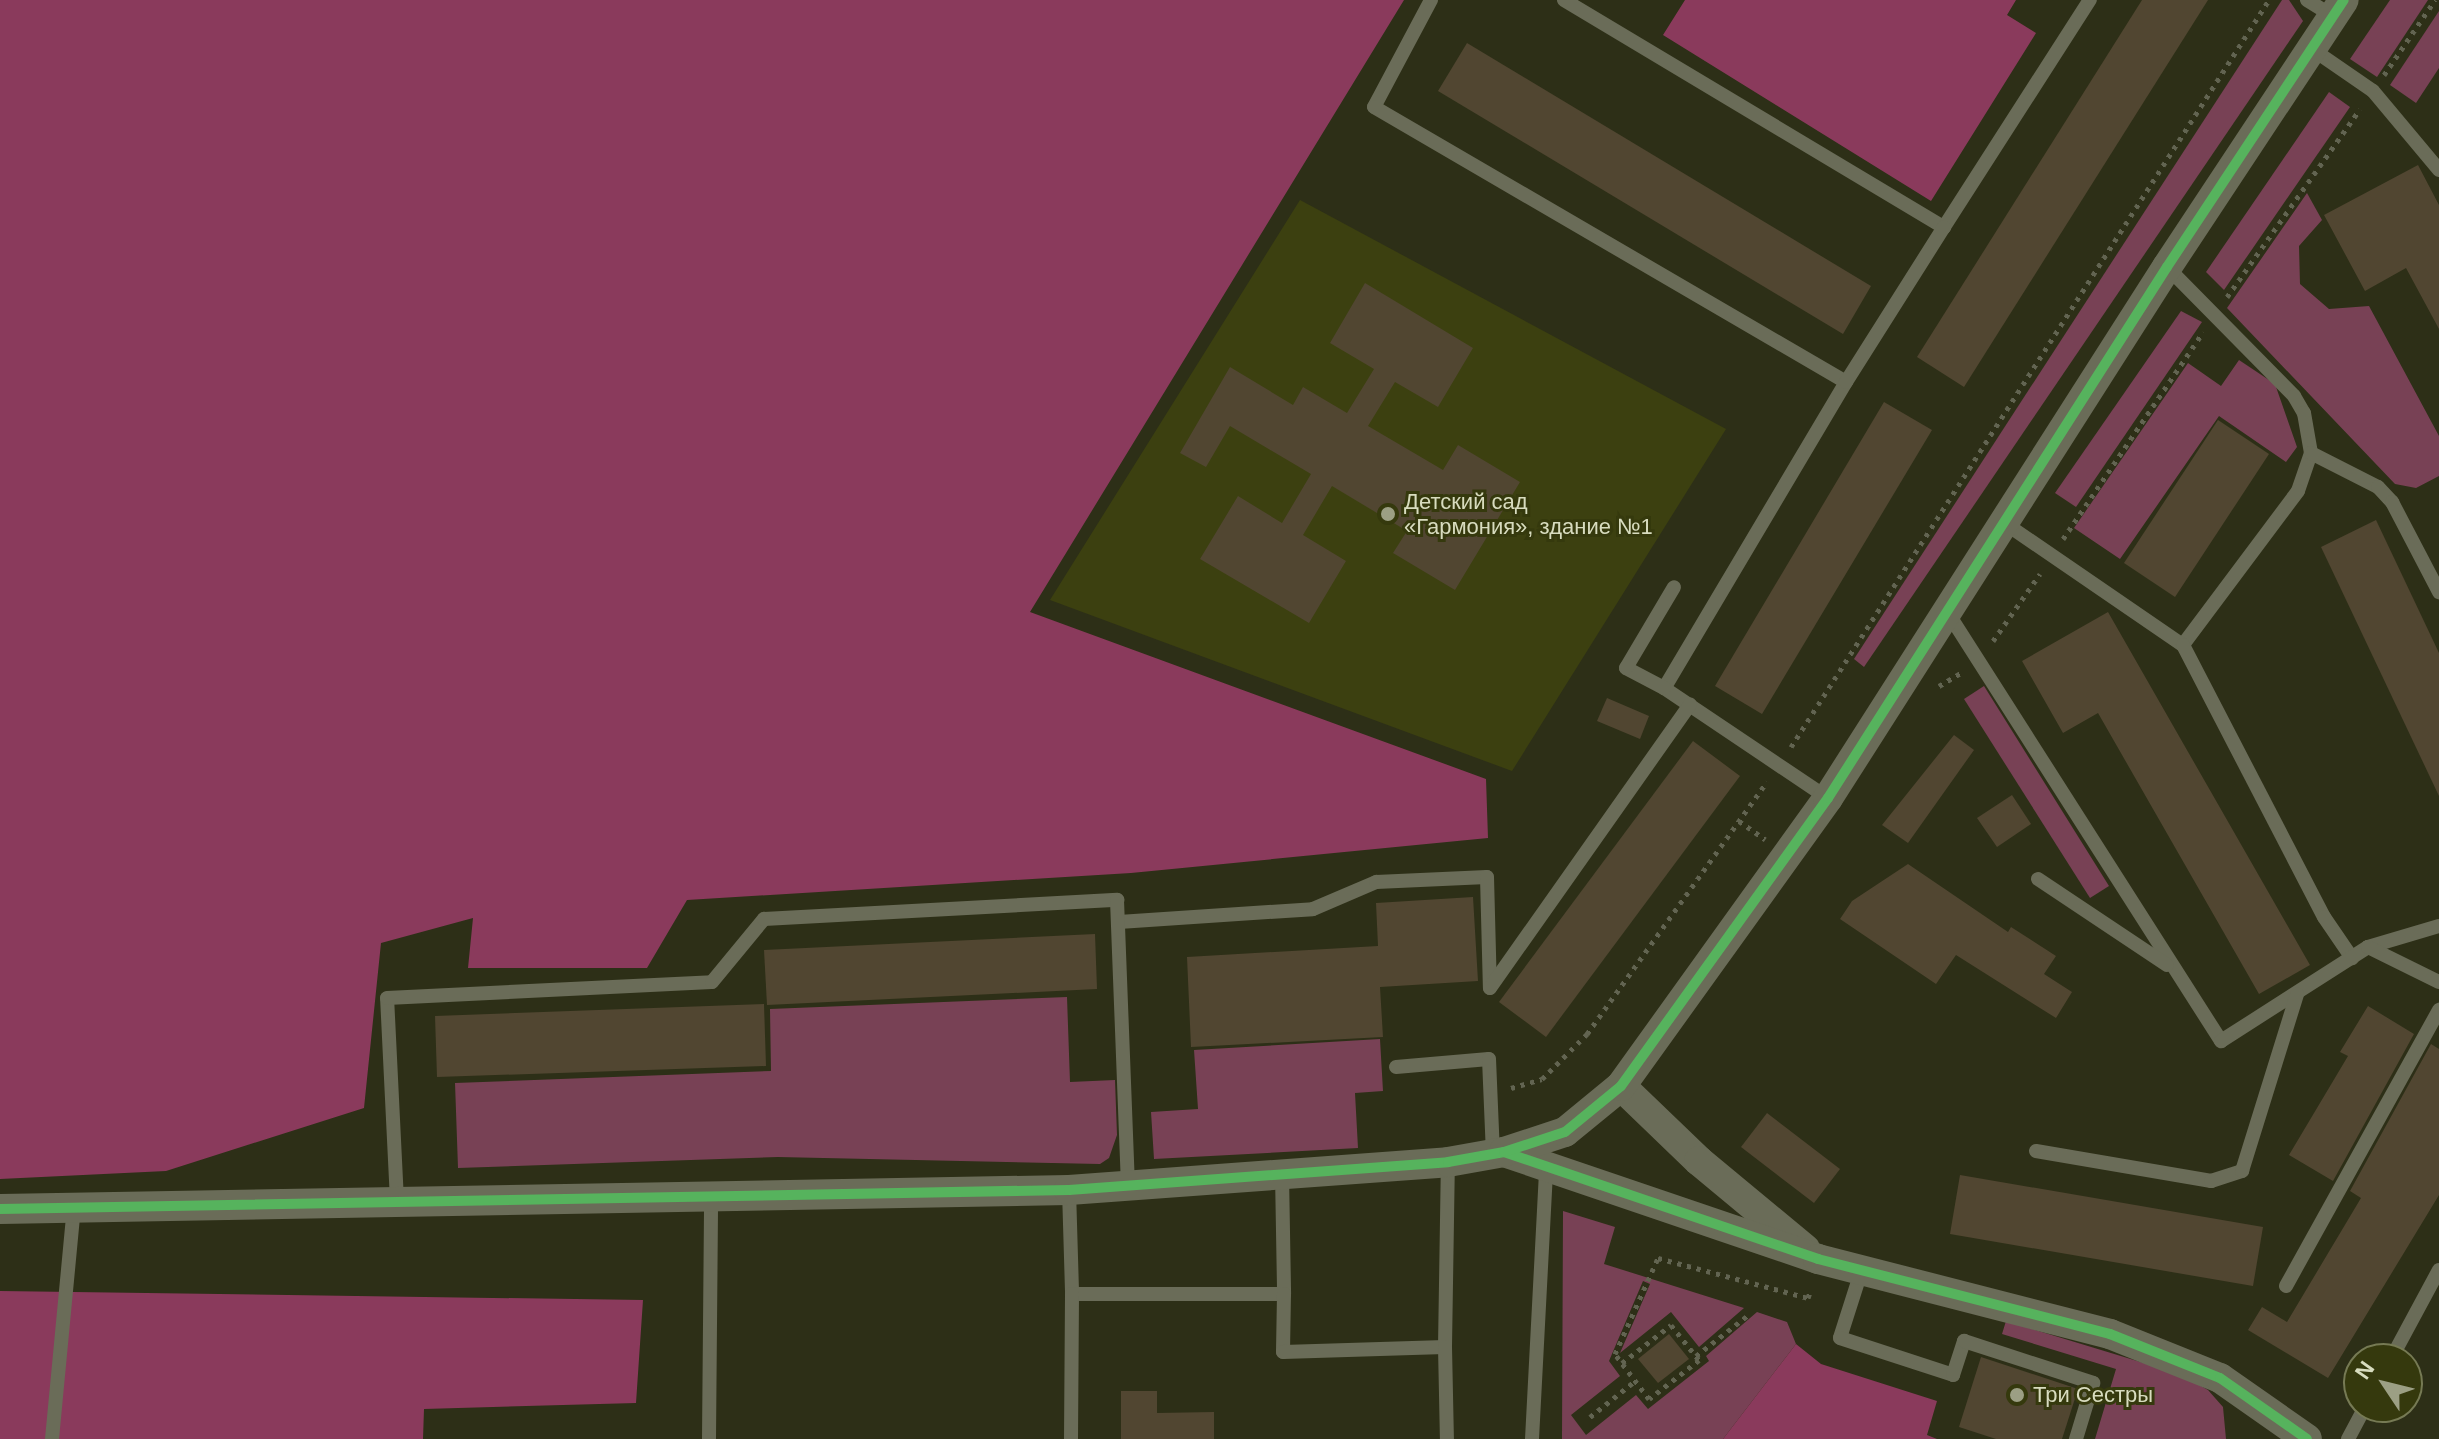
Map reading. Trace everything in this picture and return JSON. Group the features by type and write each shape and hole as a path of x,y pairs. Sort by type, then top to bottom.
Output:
{"street":[{"path":"0,1209 1069,1190 1448,1162 1498,1153 1565,1132 1621,1086 1828,798 2006,524 2167,267 2338,8"},
{"path":"1621,1086 1699,1161 1818,1259"},
{"path":"1498,1153 1861,1272 2110,1334 2220,1378 2307,1439"}],"lane":[{"path":"1431,0 1374,107 1846,382"},
{"path":"1664,688 1846,382 2090,0"},
{"path":"2307,0 2338,8"},
{"path":"1571,1 1944,227"},
{"path":"2312,49 2373,91 2439,170"},
{"path":"2167,267 2294,396 2304,413 2311,453 2298,491 2183,645"},
{"path":"2311,453 2378,487 2392,502 2439,592"},
{"path":"2006,524 2183,645 2324,917 2352,958"},
{"path":"1674,587 1626,668 1664,688 1828,798"},
{"path":"1948,613 2221,1041 2368,947 2439,926"},
{"path":"1119,922 1313,909 1376,882 1487,877 1490,988 1690,705"},
{"path":"2038,879 2174,970"},
{"path":"397,1201 387,998 712,982 764,919 1117,900 1128,1186"},
{"path":"2368,947 2439,982"},
{"path":"2036,1151 2211,1181 2242,1171 2297,994"},
{"path":"2286,1286 2439,1010"},
{"path":"1396,1067 1489,1059 1498,1153"},
{"path":"1447,1439 1448,1162"},
{"path":"1532,1439 1546,1170"},
{"path":"1282,1174 1283,1352 1445,1347"},
{"path":"1069,1190 1071,1439"},
{"path":"709,1439 711,1195"},
{"path":"52,1439 74,1208"},
{"path":"2400,1343 2439,1270"},
{"path":"1861,1272 1840,1338 1953,1375 1964,1341 2093,1383 2076,1439"},
{"path":"1072,1294 1284,1294"}],"path":[{"path":"1491,1091 1542,1079 1562,1064 1778,766 2269,0"},
{"path":"1979,662 2215,314 2435,0"},
{"path":"1622,1363 1671,1325 1699,1360 1649,1399 1615,1354 1658,1258 1808,1298"},
{"path":"1696,1356 1747,1316"},
{"path":"1590,1417 1635,1381"}],"shaded area":[{"path":"0,0 1404,0 1030,612 1486,779 1488,838 1131,873 687,900 647,968 468,968 473,918 381,943 364,1108 166,1171 0,1179"},
{"path":"1685,0 2016,0 2007,15 2036,33 1931,201 1663,35"},
{"path":"2282,0 2289,0 2303,21 1864,667 1854,659"},
{"path":"2390,0 2428,0 2377,77 2350,59"},
{"path":"2439,11 2439,68 2416,103 2390,85"},
{"path":"2329,92 2350,107 2224,290 2206,272"},
{"path":"2307,193 2322,220 2299,246 2300,284 2329,309 2369,306 2439,436 2439,476 2416,488 2395,484 2227,308"},
{"name":"Детский сад «Гармония», здание №1","path":"1300,200 1726,429 1512,771 1050,600"},
{"path":"2181,311 2202,322 2076,507 2055,493"},
{"path":"2239,360 2275,384 2297,447 2286,462 2219,416 2120,559 2074,528 2188,363 2221,386"},
{"path":"1984,686 2109,886 2090,898 1964,699"},
{"path":"1067,997 1070,1082 1115,1080 1117,1135 1109,1158 1100,1164 778,1157 458,1168 455,1083 771,1071 770,1009"},
{"path":"1380,1039 1383,1091 1355,1093 1358,1148 1154,1159 1151,1112 1198,1109 1194,1050"},
{"path":"1563,1211 1615,1227 1604,1264 1744,1308 1699,1347 1671,1312 1620,1353 1650,1284 1643,1281 1609,1361 1620,1376 1571,1415 1586,1435 1636,1395 1648,1409 1709,1361 1706,1356 1757,1312 1787,1322 1796,1344 1723,1439 1562,1439"},
{"path":"0,1291 643,1300 636,1403 424,1409 423,1439 0,1439"},
{"path":"2006,1321 2180,1374 2208,1390 2223,1407 2226,1439 2095,1439 2116,1369 2002,1334"},
{"path":"1796,1344 1821,1364 1937,1401 1927,1435 1937,1439 1723,1439"}],"building":[{"path":"2142,0 2208,0 1964,387 1917,357"},
{"path":"1467,43 1871,286 1843,334 1438,91"},
{"path":"2418,165 2439,205 2439,329 2406,268 2365,291 2324,215"},
{"path":"1365,283 1473,348 1438,407 1395,382 1368,426 1443,470 1458,445 1520,482 1455,590 1393,553 1407,531 1332,486 1303,535 1346,561 1309,623 1200,559 1238,496 1282,523 1311,474 1230,426 1206,467 1180,453 1230,367 1293,405 1303,387 1347,413 1374,369 1330,343"},
{"path":"1884,402 1932,430 1762,714 1715,686"},
{"path":"2218,420 2269,454 2175,597 2124,563"},
{"path":"2376,520 2439,653 2439,796 2321,547"},
{"path":"2108,612 2310,965 2259,994 2098,713 2063,733 2022,661"},
{"path":"1607,698 1649,716 1640,739 1597,721"},
{"path":"1954,735 1974,750 1908,843 1882,825"},
{"path":"1693,741 1740,776 1546,1037 1499,1002"},
{"path":"2012,795 2031,824 1997,847 1977,818"},
{"path":"1908,864 2008,932 2011,927 2056,956 2044,974 2072,992 2056,1018 1956,955 1936,984 1840,919 1852,901"},
{"path":"1473,897 1478,981 1380,987 1383,1037 1191,1047 1187,957 1378,946 1376,903"},
{"path":"1095,934 1097,989 767,1005 764,950"},
{"path":"764,1004 766,1066 437,1077 435,1016"},
{"path":"2368,1006 2414,1034 2333,1181 2289,1155 2348,1056 2340,1052"},
{"path":"2431,1044 2439,1049 2439,1195 2349,1343 2343,1343 2343,1353 2328,1378 2248,1330 2262,1307 2287,1322 2361,1198 2350,1191"},
{"path":"1767,1113 1840,1169 1814,1203 1741,1147"},
{"path":"1960,1175 2263,1227 2253,1286 1950,1234"},
{"path":"1669,1334 1689,1359 1658,1383 1638,1359"},
{"name":"Три Сестры","path":"1981,1357 2078,1389 2062,1439 1996,1439 1959,1427"},
{"path":"1121,1391 1157,1391 1157,1413 1214,1412 1214,1439 1121,1439"}],"cycle path":[{"path":"0,1209 1069,1190 1448,1162 1504,1152 1565,1132 1621,1086 1828,798 2167,267 2344,0"},
{"path":"1504,1152 1818,1259 2110,1334 2220,1378 2307,1439"}],"place":[{"name":"Детский сад «Гармония», здание №1","path":"1388,514"},
{"name":"Три Сестры","path":"2017,1395"}]}
